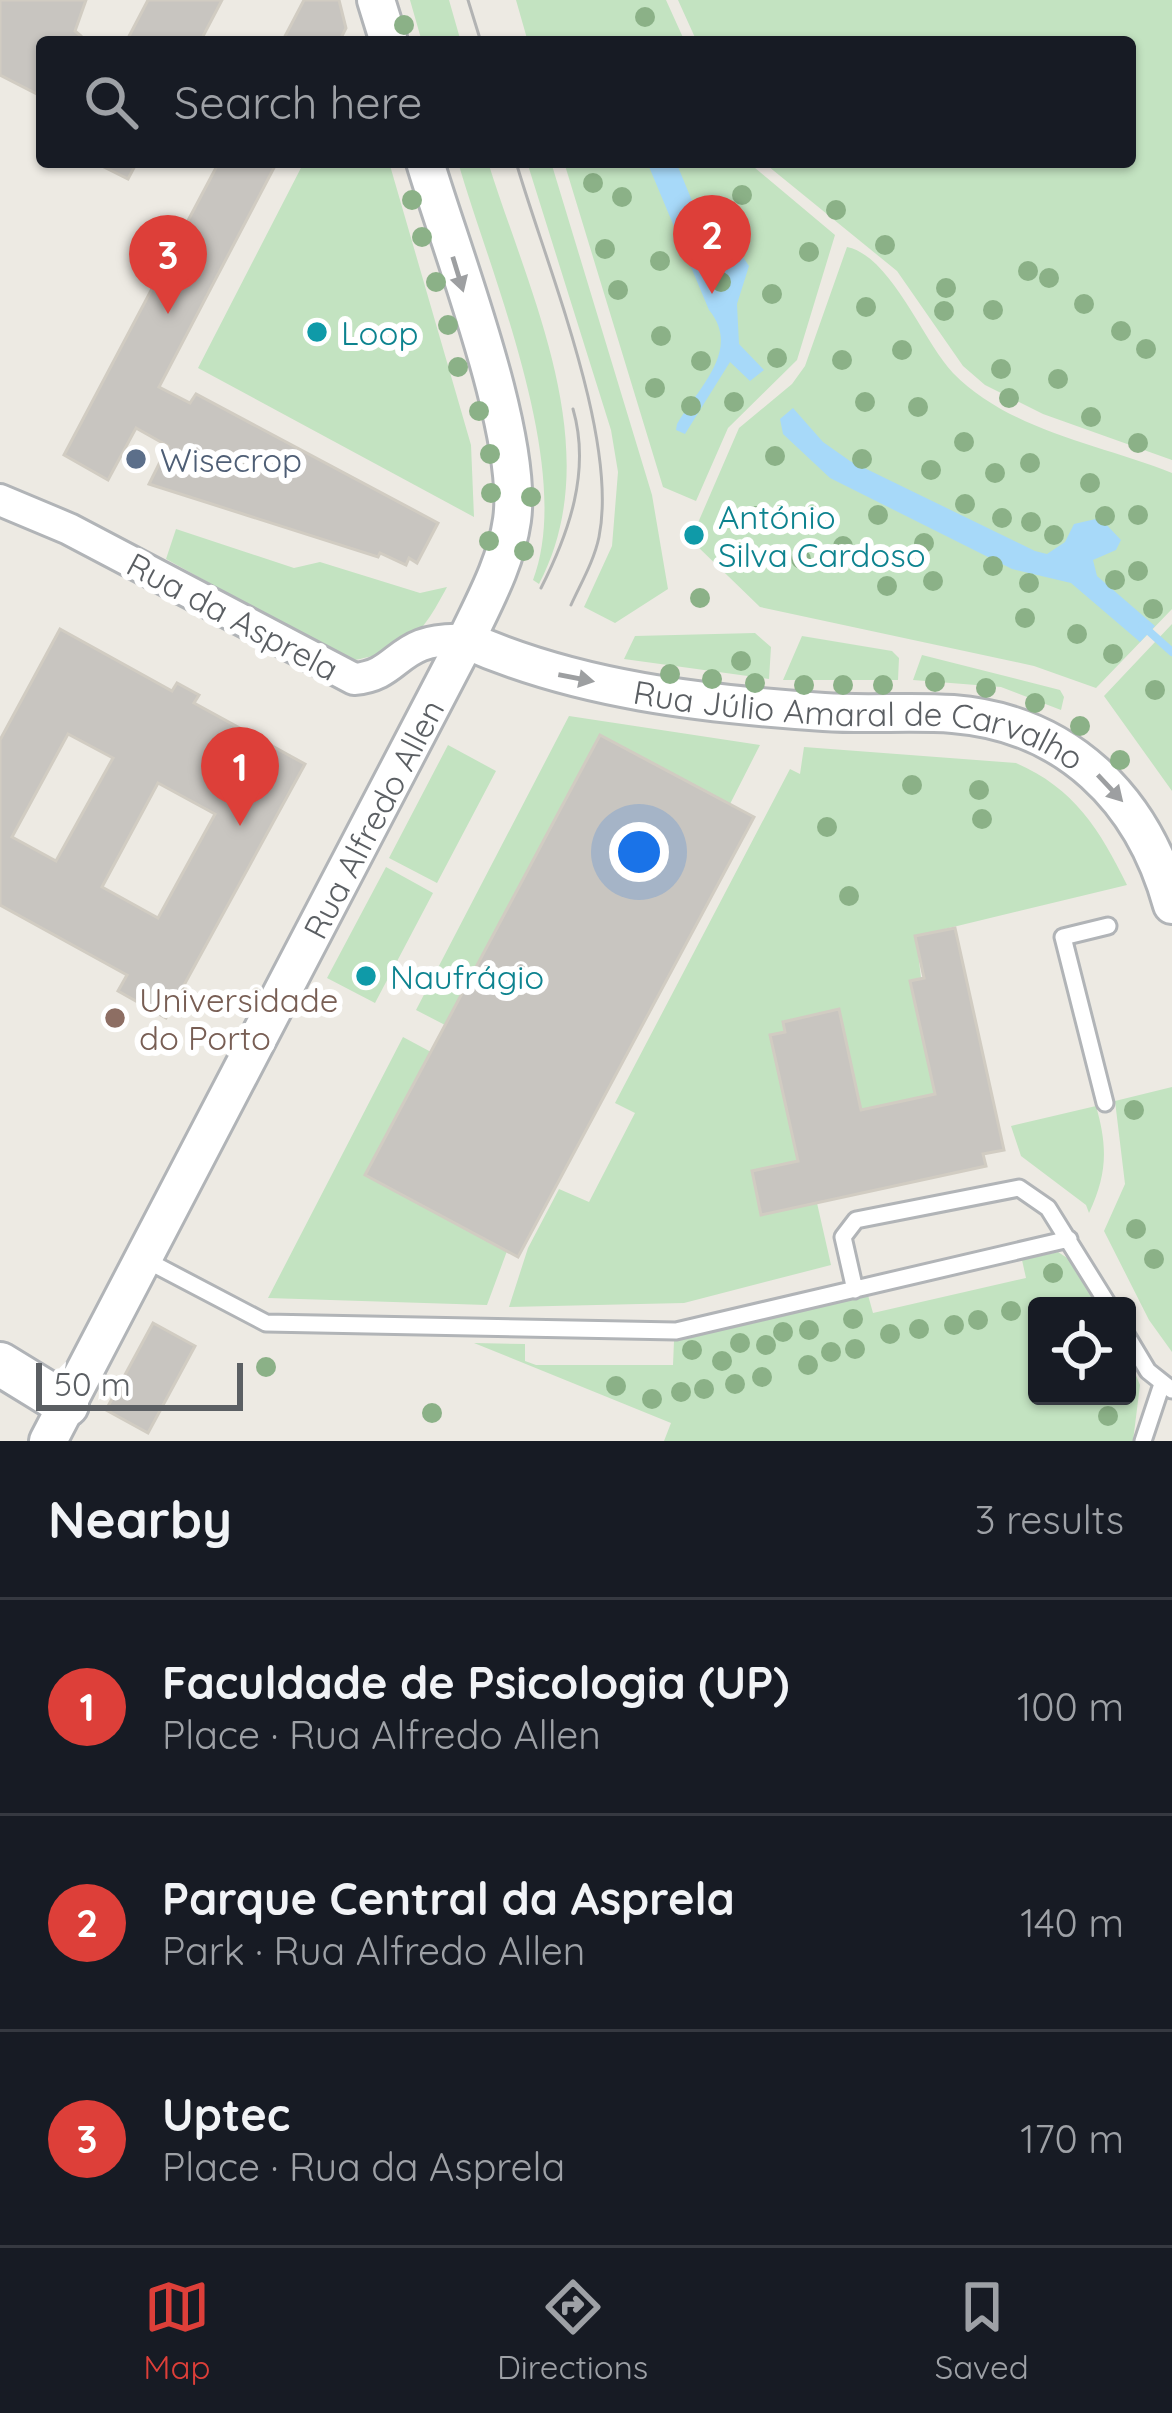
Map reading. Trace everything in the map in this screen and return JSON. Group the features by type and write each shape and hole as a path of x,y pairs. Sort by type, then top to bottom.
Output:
{"main road":[{"path":"0,1364 58,1423"}],"street":[{"path":"376,0 386,36"},
{"name":"Rua Alfredo Allen","path":"58,1423 466,640 509,539 513,477 504,428 426,168"},
{"name":"Rua da Asprela","path":"0,500 69,530 354,679 380,673 419,642 466,640"},
{"name":"Rua Júlio Amaral de Carvalho","path":"466,640 527,667 694,700 826,712 954,714 1023,729 1079,758 1120,796 1145,834 1172,905"}],"lane":[{"path":"1105,1103 1063,937 1108,926"},
{"path":"855,1291 843,1237 856,1220 1018,1189 1048,1208 1104,1297"},
{"path":"143,1258 266,1323 676,1331 1069,1239"},
{"path":"1136,1347 1167,1387 1143,1441"}],"green space":[{"path":"410,0 449,0 459,36 420,36"},
{"path":"516,0 666,0 682,36 526,36"},
{"path":"678,0 1172,0 1172,460 1043,414 985,385 963,366 897,271 770,168 1136,168 1136,36 694,36"},
{"path":"301,168 391,168 471,445 474,517 198,368"},
{"path":"460,168 490,168 555,372 566,480 559,533 539,584 533,580 543,535 544,484 524,372"},
{"path":"529,168 553,168 652,495 668,589 615,623 584,607 612,546 618,472 611,430"},
{"path":"566,168 755,168 835,235 797,360 728,428 696,501 663,487"},
{"path":"847,247 878,266 942,359 976,393 1056,434 1172,473 1172,609 1096,688 1034,666 760,607 696,545 694,532 739,428 792,384 805,366"},
{"path":"176,529 294,568 320,562 420,593 447,587 429,619 410,639 386,652 350,661 166,559"},
{"path":"1172,624 1172,791 1104,696"},
{"path":"755,633 771,647 769,679 624,659 635,636"},
{"path":"802,636 892,651 899,658 898,680 783,680"},
{"path":"922,655 1060,690 1064,697 1061,710 1001,687 913,680"},
{"path":"569,716 760,745 730,804 600,735 445,1025 416,1010"},
{"path":"448,745 496,771 437,883 389,858"},
{"path":"804,747 1016,763 1054,785 1083,813 1127,885 916,936 935,1094 861,1110 839,1009 783,1021 785,1032 770,1035 798,1161 752,1172 761,1214 817,1203 831,1265 684,1303 509,1307 528,1248 559,1189 589,1202 635,1113 615,1103 790,769 800,774"},
{"path":"386,867 433,893 375,1003 327,978"},
{"path":"403,1037 431,1052 365,1174 507,1251 487,1305 268,1298"},
{"path":"1172,1087 1172,1352 1149,1320 1104,1231 1125,1184 1115,1101"},
{"path":"1096,1106 1104,1161 1089,1213 1086,1205 1021,1156 1011,1126"},
{"path":"1058,1252 1075,1263 1095,1297 1028,1297 1028,1405 1136,1405 1136,1375 1140,1385 1133,1441 664,1441 671,1423 474,1343 525,1344 525,1361 536,1365 673,1365 674,1341 868,1295 873,1313 1026,1278 1022,1260"}],"water":[{"path":"650,168 678,168 712,249 719,256 743,257 749,266 737,304 739,344 764,370 750,381 730,362 685,434 676,430 677,424 719,354 718,325"},
{"path":"793,408 823,442 850,461 1035,551 1047,554 1065,542 1074,524 1100,518 1121,540 1116,550 1093,560 1097,576 1155,626 1140,642 1071,583 1012,569 830,478 783,434 780,419"}],"building":[{"path":"0,0 86,0 75,31 81,36 36,36 36,93 0,75"},
{"path":"148,0 222,0 203,36 129,36"},
{"path":"304,0 339,0 346,28 342,36 285,36"},
{"path":"106,168 134,168 128,179"},
{"path":"216,168 274,168 159,387 190,403 196,394 438,523 417,563 409,558 406,565 380,553 378,557 149,484 168,446 136,428 108,480 64,455"},
{"path":"60,629 172,691 177,683 199,695 194,703 305,764 166,1018 118,991 127,975 0,905 0,740","holes":["68,734 113,758 56,861 12,837","158,783 215,814 158,918 102,887"]},
{"name":"Universidade do Porto","path":"600,735 754,817 518,1257 365,1175"},
{"path":"955,928 1004,1150 983,1154 986,1166 761,1215 752,1171 798,1161 770,1035 785,1032 783,1022 839,1009 861,1110 935,1094 910,981 924,978 915,936"},
{"path":"153,1323 195,1346 148,1433 106,1410"}],"waterway":[{"path":"1142,625 1172,652"}],"tram line":[{"path":"468,0 479,36"},
{"path":"518,168 576,350 599,451 599,537 571,605"},
{"path":"541,588 574,501 580,455 573,409"}],"place":[{"name":"Parque Central da Asprela","path":"712,294"},
{"name":"Uptec","path":"168,314"},
{"name":"Loop","path":"317,332"},
{"name":"Wisecrop","path":"136,459"},
{"name":"António Silva Cardoso","path":"694,535"},
{"name":"Faculdade de Psicologia (UP)","path":"240,826"},
{"name":"Naufrágio","path":"366,976"},
{"name":"Universidade do Porto","path":"115,1018"}]}
